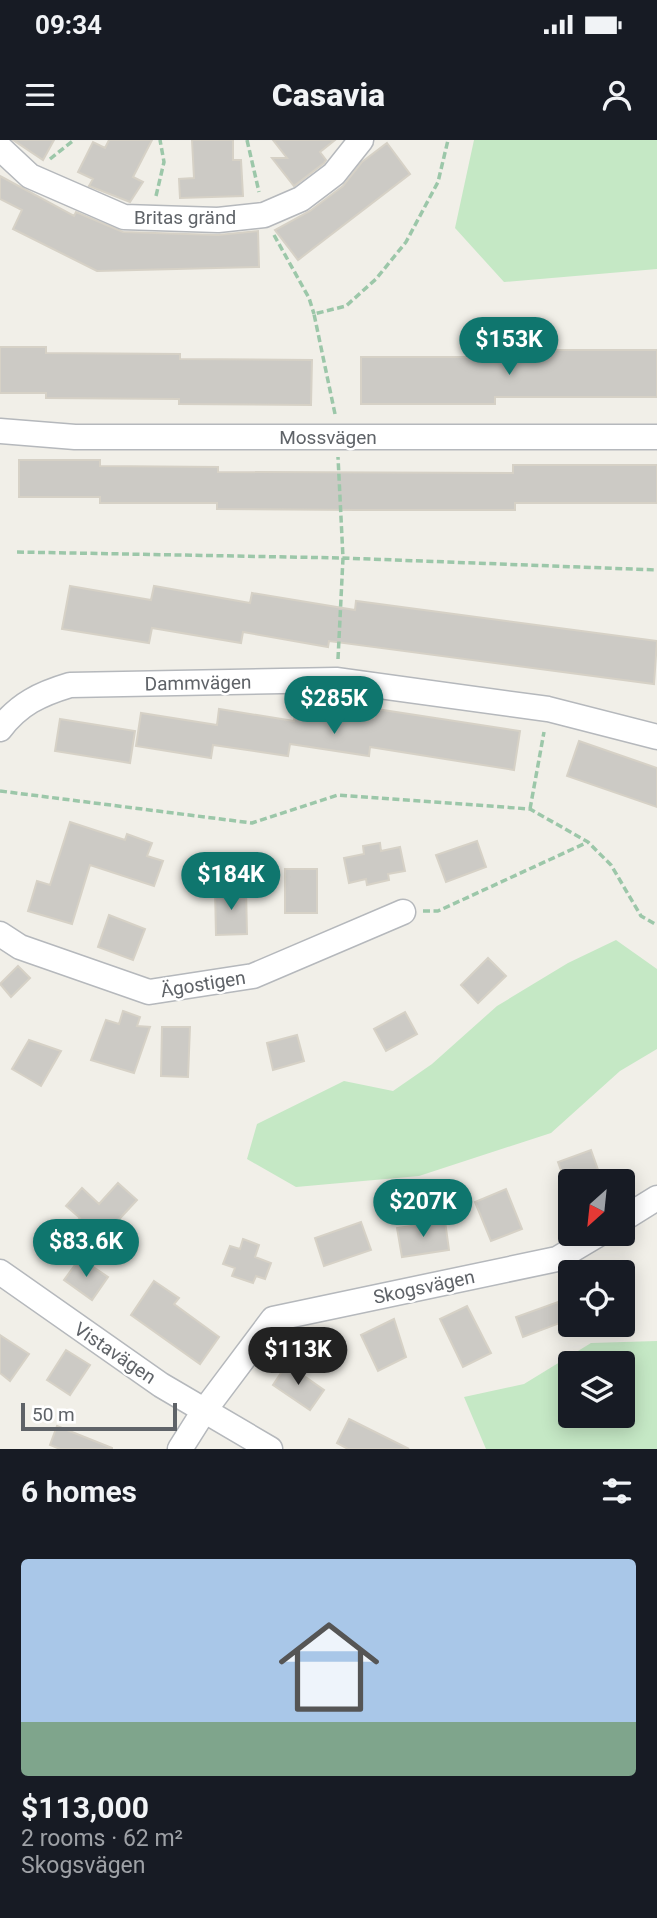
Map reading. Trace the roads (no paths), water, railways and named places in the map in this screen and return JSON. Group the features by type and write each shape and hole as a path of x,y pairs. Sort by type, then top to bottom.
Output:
{"street":[{"name":"Britas gränd","path":"0,148 30,176 124,218 218,220 264,215 301,199 334,174 361,140"},
{"name":"Mossvägen","path":"0,431 75,437 657,437"},
{"name":"Dammvägen","path":"0,729 12,714 38,695 70,685 336,680 548,709 657,737"},
{"name":"Ägostigen","path":"0,934 20,947 149,992 253,976 404,912"},
{"path":"635,1212 657,1198"},
{"name":"Skogsvägen","path":"180,1449 204,1411 273,1319 557,1259 579,1246"},
{"name":"Vistavägen","path":"0,1272 161,1385 270,1449"}]}
